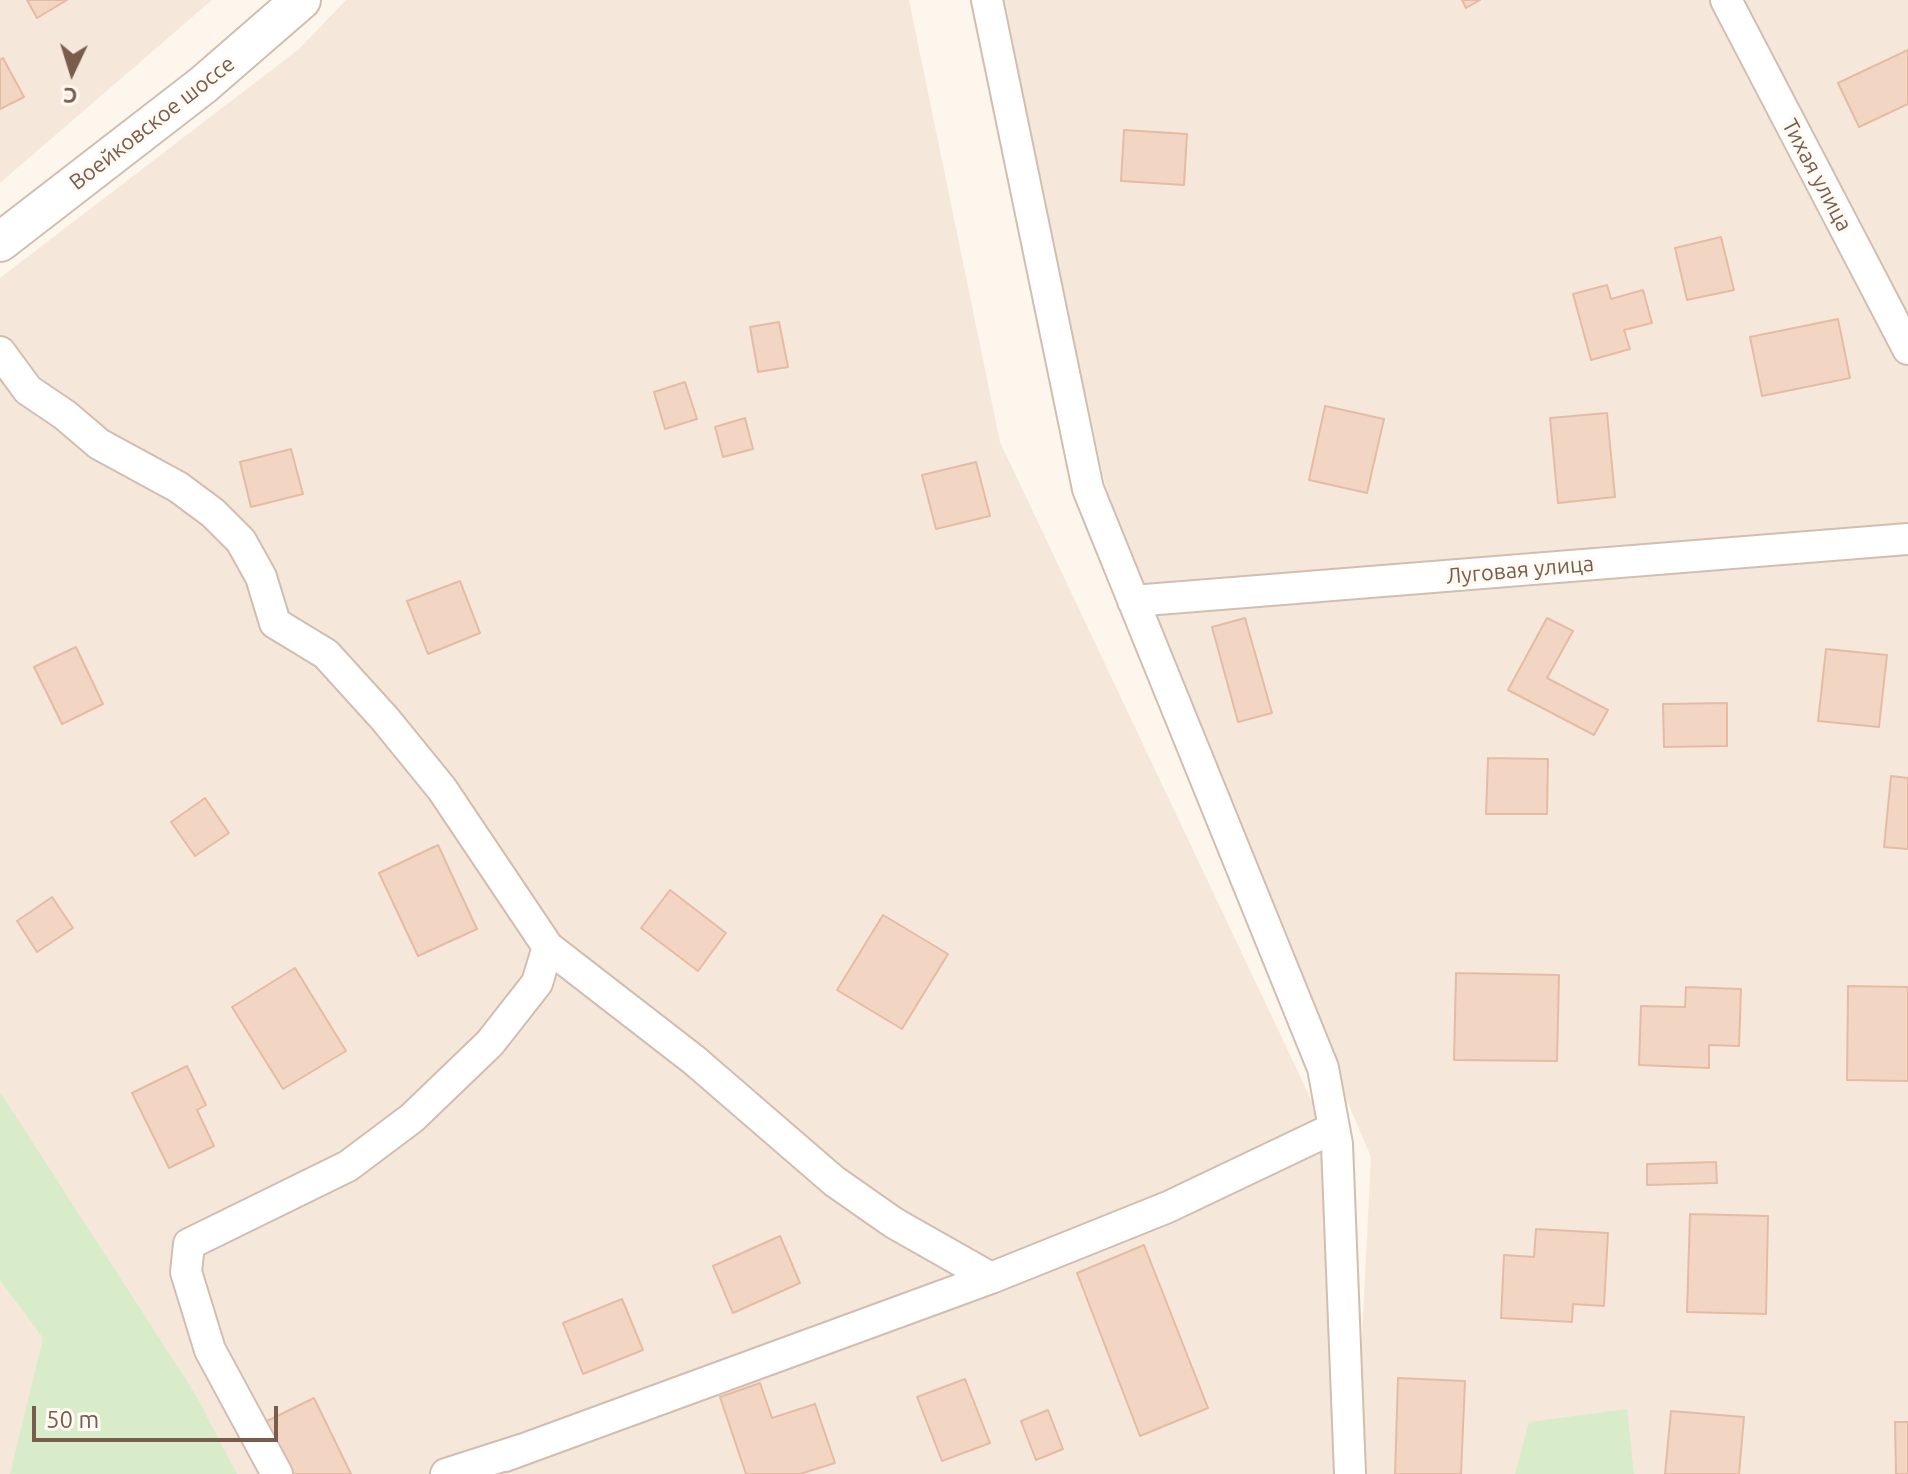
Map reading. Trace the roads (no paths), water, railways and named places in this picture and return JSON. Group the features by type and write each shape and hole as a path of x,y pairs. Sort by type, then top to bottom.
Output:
{"street":[{"name":"Воейковское шоссе","path":"0,242 203,85 301,0"},
{"path":"987,0 1088,489 1323,1068 1337,1144 1350,1474"},
{"name":"Тихая улица","path":"1726,0 1908,349"},
{"path":"0,352 28,390 65,415 99,444 178,487 213,513 241,541 261,577 275,623 326,654 385,719 442,789 548,947 694,1060 834,1181 894,1223 991,1278"},
{"name":"Луговая улица","path":"1133,601 1908,539"},
{"path":"277,1474 210,1350 186,1272 189,1244 348,1166 412,1118 490,1043 537,983 548,947"},
{"path":"446,1474 515,1453 991,1278 1168,1207 1334,1128"}]}
